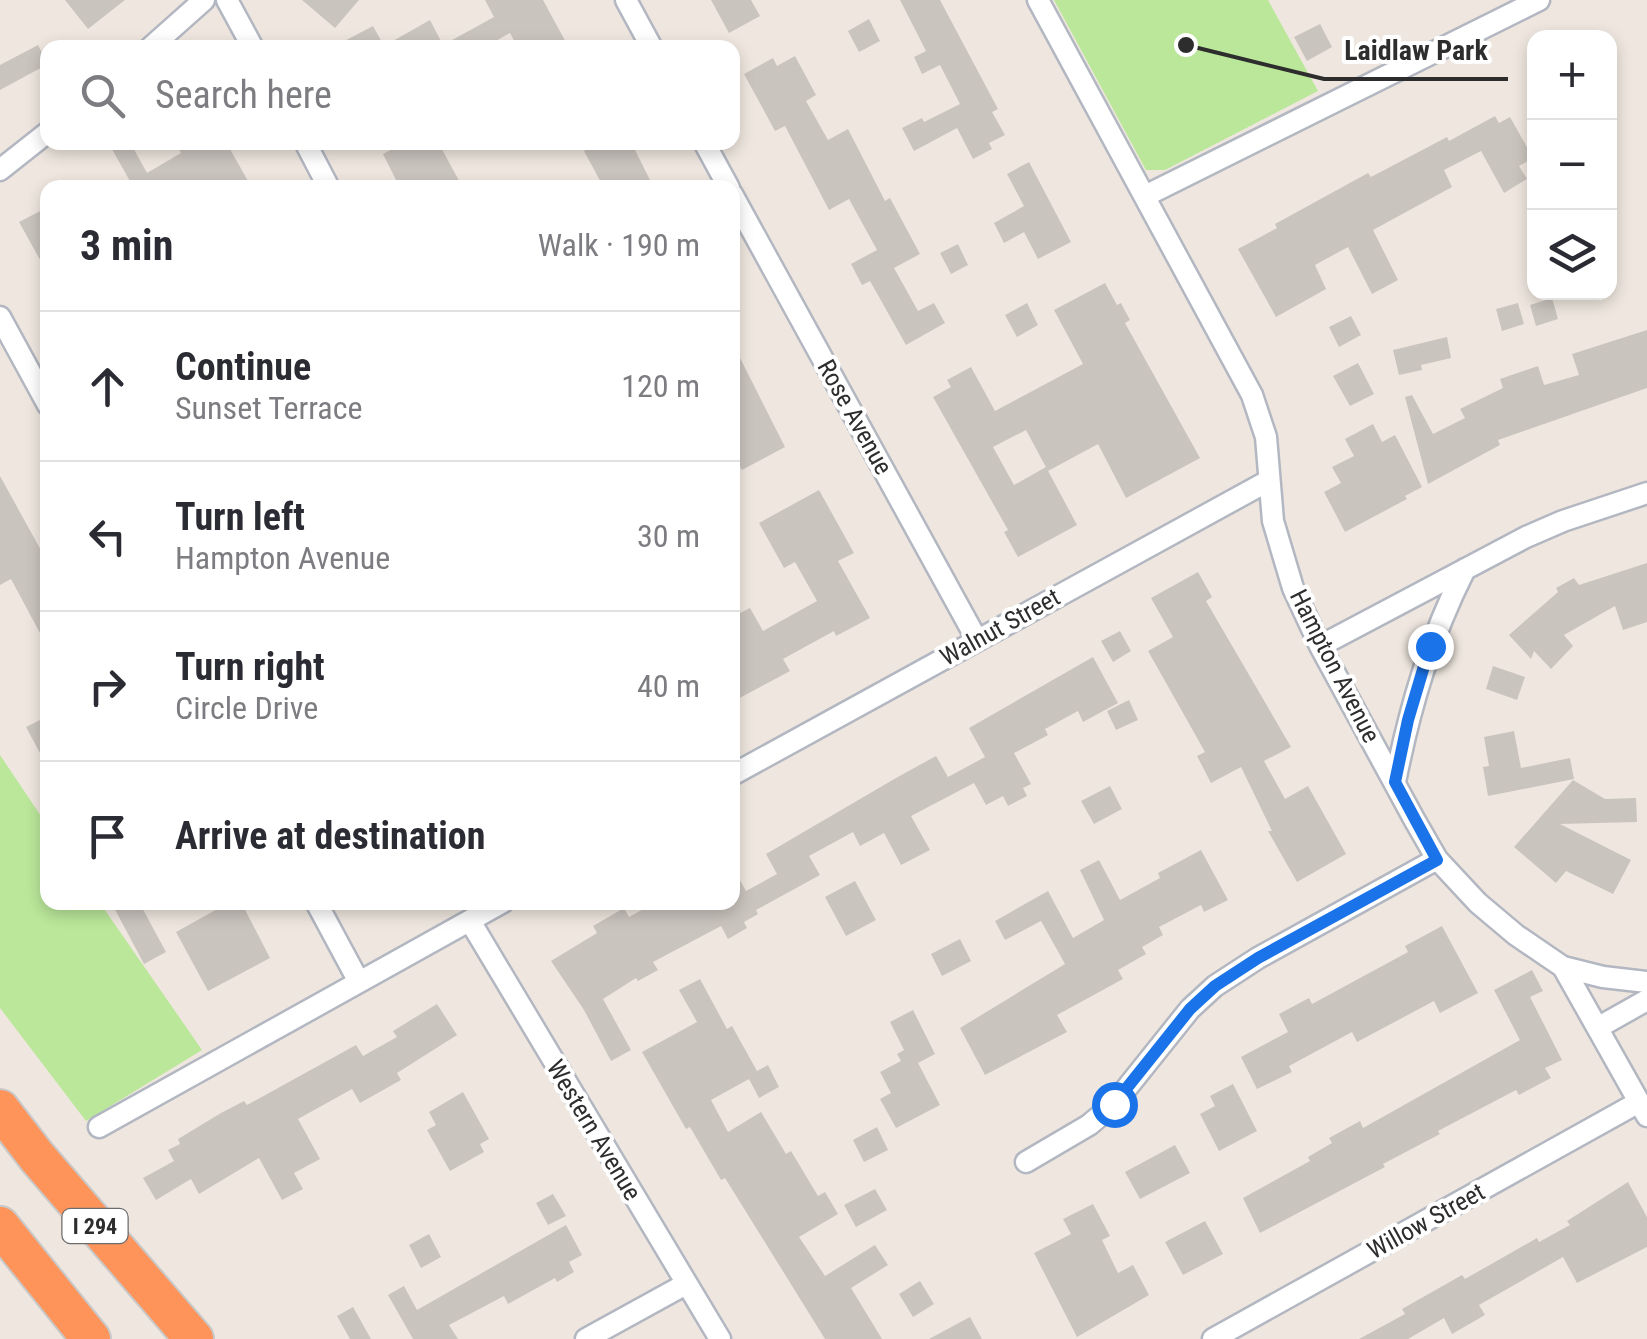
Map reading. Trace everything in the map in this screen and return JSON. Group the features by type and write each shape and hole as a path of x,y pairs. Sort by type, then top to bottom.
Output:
{"highway":[{"name":"I 294","path":"0,1109 194,1339"},
{"path":"0,1226 91,1339"}],"street":[{"path":"159,40 204,0"},
{"path":"226,0 248,40"},
{"path":"626,0 648,40"},
{"name":"Hampton Avenue","path":"1038,0 1261,416 1280,549 1320,646 1437,860 1478,903 1563,967 1643,1109"},
{"path":"1145,196 1497,9 1539,0"},
{"path":"0,170 40,138"},
{"path":"309,150 325,180"},
{"name":"Rose Avenue","path":"708,150 725,180"},
{"name":"Rose Avenue","path":"740,207 977,640"},
{"path":"0,317 40,390"},
{"name":"Walnut Street","path":"740,771 1268,481"},
{"path":"1320,646 1563,521 1647,493"},
{"path":"1395,782 1430,646 1464,569"},
{"path":"1026,1162 1088,1125 1114,1104 1190,1009 1215,986 1258,958 1437,860"},
{"path":"320,910 359,982"},
{"path":"99,1127 489,910"},
{"name":"Western Avenue","path":"470,921 720,1339"},
{"path":"1563,967 1647,982"},
{"path":"1599,1027 1647,1000"},
{"name":"Willow Street","path":"1213,1339 1643,1109"},
{"path":"586,1339 686,1284"}],"green space":[{"path":"1054,0 1268,0 1318,91 1165,170 1146,170"},
{"path":"0,755 40,815 40,910 105,910 202,1050 86,1121 0,1008"}],"building":[{"path":"65,0 125,0 88,29"},
{"path":"302,0 359,0 335,28"},
{"path":"485,0 543,0 565,40 514,40 510,33 497,40 452,40 494,17"},
{"path":"711,0 751,0 760,16 729,33"},
{"path":"900,0 940,0 998,109 992,112 1005,135 989,143 992,149 973,159 957,128 914,151 902,128 960,104 940,65 922,74 914,57 926,51"},
{"path":"869,19 880,41 859,52 848,31"},
{"path":"430,20 440,40 395,40"},
{"path":"1320,24 1332,47 1307,61 1294,37"},
{"path":"373,26 381,40 346,40"},
{"path":"38,45 40,49 40,68 0,90 0,65"},
{"path":"795,56 816,95 806,101 828,140 848,129 885,201 890,198 920,254 894,268 918,311 934,303 945,323 906,345 870,281 862,285 851,264 877,250 849,199 829,210 785,126 775,131 744,74 773,58 777,66"},
{"path":"1495,116 1499,123 1510,117 1527,147 1527,161 1519,166 1527,179 1504,193 1481,151 1444,170 1452,187 1373,230 1398,280 1372,294 1348,247 1315,265 1326,289 1276,317 1238,249 1368,173 1371,177 1447,137 1449,141"},
{"path":"112,150 134,150 147,173 181,153 179,150 231,150 247,180 129,180"},
{"path":"390,150 442,150 459,180 396,180 383,154"},
{"path":"635,150 650,180 600,180 584,151"},
{"path":"1029,162 1071,242 1038,259 1024,232 1004,243 994,223 1024,206 1007,174"},
{"path":"40,211 40,260 19,222"},
{"path":"958,244 968,265 951,274 940,253"},
{"path":"1105,283 1117,305 1121,303 1130,320 1125,323 1200,458 1126,498 1098,444 1048,471 1077,525 1018,557 1004,532 1008,530 933,397 951,387 947,380 971,367 995,411 1083,364 1054,310","holes":["1026,430 1046,467 1014,485 993,447"]},
{"path":"1553,300 1558,319 1536,326 1530,305"},
{"path":"1027,303 1038,325 1017,337 1005,315"},
{"path":"1518,303 1524,324 1502,331 1496,309"},
{"path":"1351,316 1361,335 1339,347 1329,327"},
{"path":"1647,330 1647,388 1498,440 1500,445 1428,484 1405,397 1412,395 1433,434 1465,418 1460,409 1503,388 1500,379 1538,366 1544,385 1579,375 1572,354"},
{"path":"1447,337 1451,358 1399,375 1393,350"},
{"path":"740,358 785,447 742,470 740,466"},
{"path":"1358,363 1374,394 1350,406 1333,376"},
{"path":"1373,424 1382,442 1395,435 1422,487 1345,532 1324,492 1341,483 1332,467 1354,456 1345,439"},
{"path":"0,476 40,548 40,633 11,579 0,585"},
{"path":"819,490 854,553 838,561 870,618 836,636 834,631 783,659 790,671 740,698 740,613 750,608 763,631 817,601 795,562 784,568 759,523"},
{"path":"1647,563 1647,622 1623,630 1615,606 1564,635 1573,646 1551,669 1534,651 1531,659 1509,635 1558,592 1556,588 1574,578 1579,585"},
{"path":"1198,572 1212,597 1206,601 1291,747 1264,761 1285,799 1308,786 1346,854 1297,882 1268,831 1272,831 1241,767 1211,783 1197,756 1205,752 1148,651 1173,637 1151,598"},
{"path":"1120,631 1131,651 1113,662 1101,641"},
{"path":"1093,657 1118,703 1083,722 1078,711 1045,729 1048,735 1014,753 1031,784 1023,788 1027,796 1008,806 1003,796 986,805 974,783 911,816 930,850 901,865 884,833 860,846 853,832 809,856 820,875 756,910 758,914 744,922 747,928 728,939 721,926 653,962 658,970 638,981 636,978 603,999 631,1050 611,1061 584,1010 551,961 597,933 593,926 621,910 629,917 642,910 740,910 740,880 746,891 777,874 766,854 936,756 948,777 985,757 969,728"},
{"path":"1493,666 1525,677 1517,700 1486,689"},
{"path":"1129,700 1138,720 1116,730 1107,711"},
{"path":"40,720 40,753 26,727"},
{"path":"1514,731 1521,768 1570,758 1574,779 1488,796 1483,767 1489,766 1484,737"},
{"path":"1573,780 1605,799 1636,798 1637,822 1560,824 1631,860 1613,894 1566,871 1556,883 1514,847"},
{"path":"1110,786 1122,809 1094,824 1081,801"},
{"path":"1201,850 1228,900 1204,912 1201,905 1159,927 1163,935 1142,947 1146,954 1118,970 1123,979 1057,1015 1067,1032 985,1075 960,1028 1065,964 1041,921 1005,940 995,921 1048,891 1073,938 1104,920 1080,870 1099,860 1120,900 1160,878 1158,873"},
{"path":"855,881 876,920 846,936 825,897"},
{"path":"115,910 143,910 166,952 144,964"},
{"path":"216,910 245,910 270,958 208,991 176,932"},
{"path":"1442,926 1478,993 1440,1013 1434,1001 1357,1042 1352,1032 1289,1066 1292,1072 1257,1089 1241,1057 1288,1032 1279,1014 1309,998 1312,1004 1408,952 1405,946"},
{"path":"960,939 971,961 942,976 931,954"},
{"path":"1532,970 1543,991 1530,997 1562,1060 1545,1068 1551,1078 1519,1095 1516,1090 1438,1131 1440,1134 1383,1164 1385,1167 1260,1233 1243,1198 1310,1161 1308,1157 1332,1143 1329,1138 1360,1121 1363,1128 1520,1040 1494,990"},
{"path":"700,979 727,1029 732,1026 757,1071 768,1065 779,1087 759,1098 749,1079 711,1100 728,1132 761,1112 818,1196 825,1192 838,1214 799,1237 825,1276 875,1245 888,1265 851,1288 882,1339 825,1339 725,1178 721,1180 690,1127 686,1129 642,1052 697,1022 679,990"},
{"path":"437,1004 457,1035 397,1073 401,1080 360,1103 352,1089 298,1119 320,1159 294,1173 303,1189 282,1200 259,1158 199,1194 191,1179 156,1200 143,1178 174,1161 168,1150 180,1144 178,1139 356,1045 363,1056 397,1037 393,1031"},
{"path":"913,1010 935,1054 918,1063 940,1105 896,1128 880,1099 891,1093 880,1072 901,1061 897,1054 904,1050 890,1022"},
{"path":"1233,1084 1257,1131 1219,1151 1200,1114 1215,1106 1210,1096"},
{"path":"463,1092 489,1139 480,1144 484,1152 450,1171 427,1130 436,1125 429,1112"},
{"path":"877,1127 888,1150 864,1162 853,1140"},
{"path":"1175,1145 1190,1173 1140,1199 1125,1172"},
{"path":"1628,1182 1647,1217 1647,1247 1577,1283 1563,1257 1479,1305 1485,1315 1452,1334 1444,1318 1408,1339 1359,1339 1405,1314 1402,1309 1462,1275 1465,1279 1537,1238 1539,1242 1570,1225 1567,1221"},
{"path":"875,1189 887,1210 856,1227 844,1205"},
{"path":"553,1194 566,1216 548,1225 536,1203"},
{"path":"1093,1204 1110,1236 1102,1240 1118,1273 1133,1265 1149,1295 1077,1337 1034,1253 1071,1234 1063,1219"},
{"path":"1205,1221 1223,1254 1183,1275 1165,1242"},
{"path":"566,1225 582,1255 569,1262 574,1272 508,1304 504,1296 449,1325 458,1339 413,1339 388,1295 404,1286 417,1310"},
{"path":"429,1234 441,1257 421,1268 409,1245"},
{"path":"920,1281 934,1304 913,1317 899,1294"},
{"path":"353,1307 371,1339 350,1339 337,1316"},
{"path":"970,1317 982,1339 929,1339"}],"place":[{"name":"Laidlaw Park","path":"1186,45"}],"route":[{"path":"1114,1104 1190,1009 1215,986 1258,958 1437,860 1395,782 1430,646"}]}
